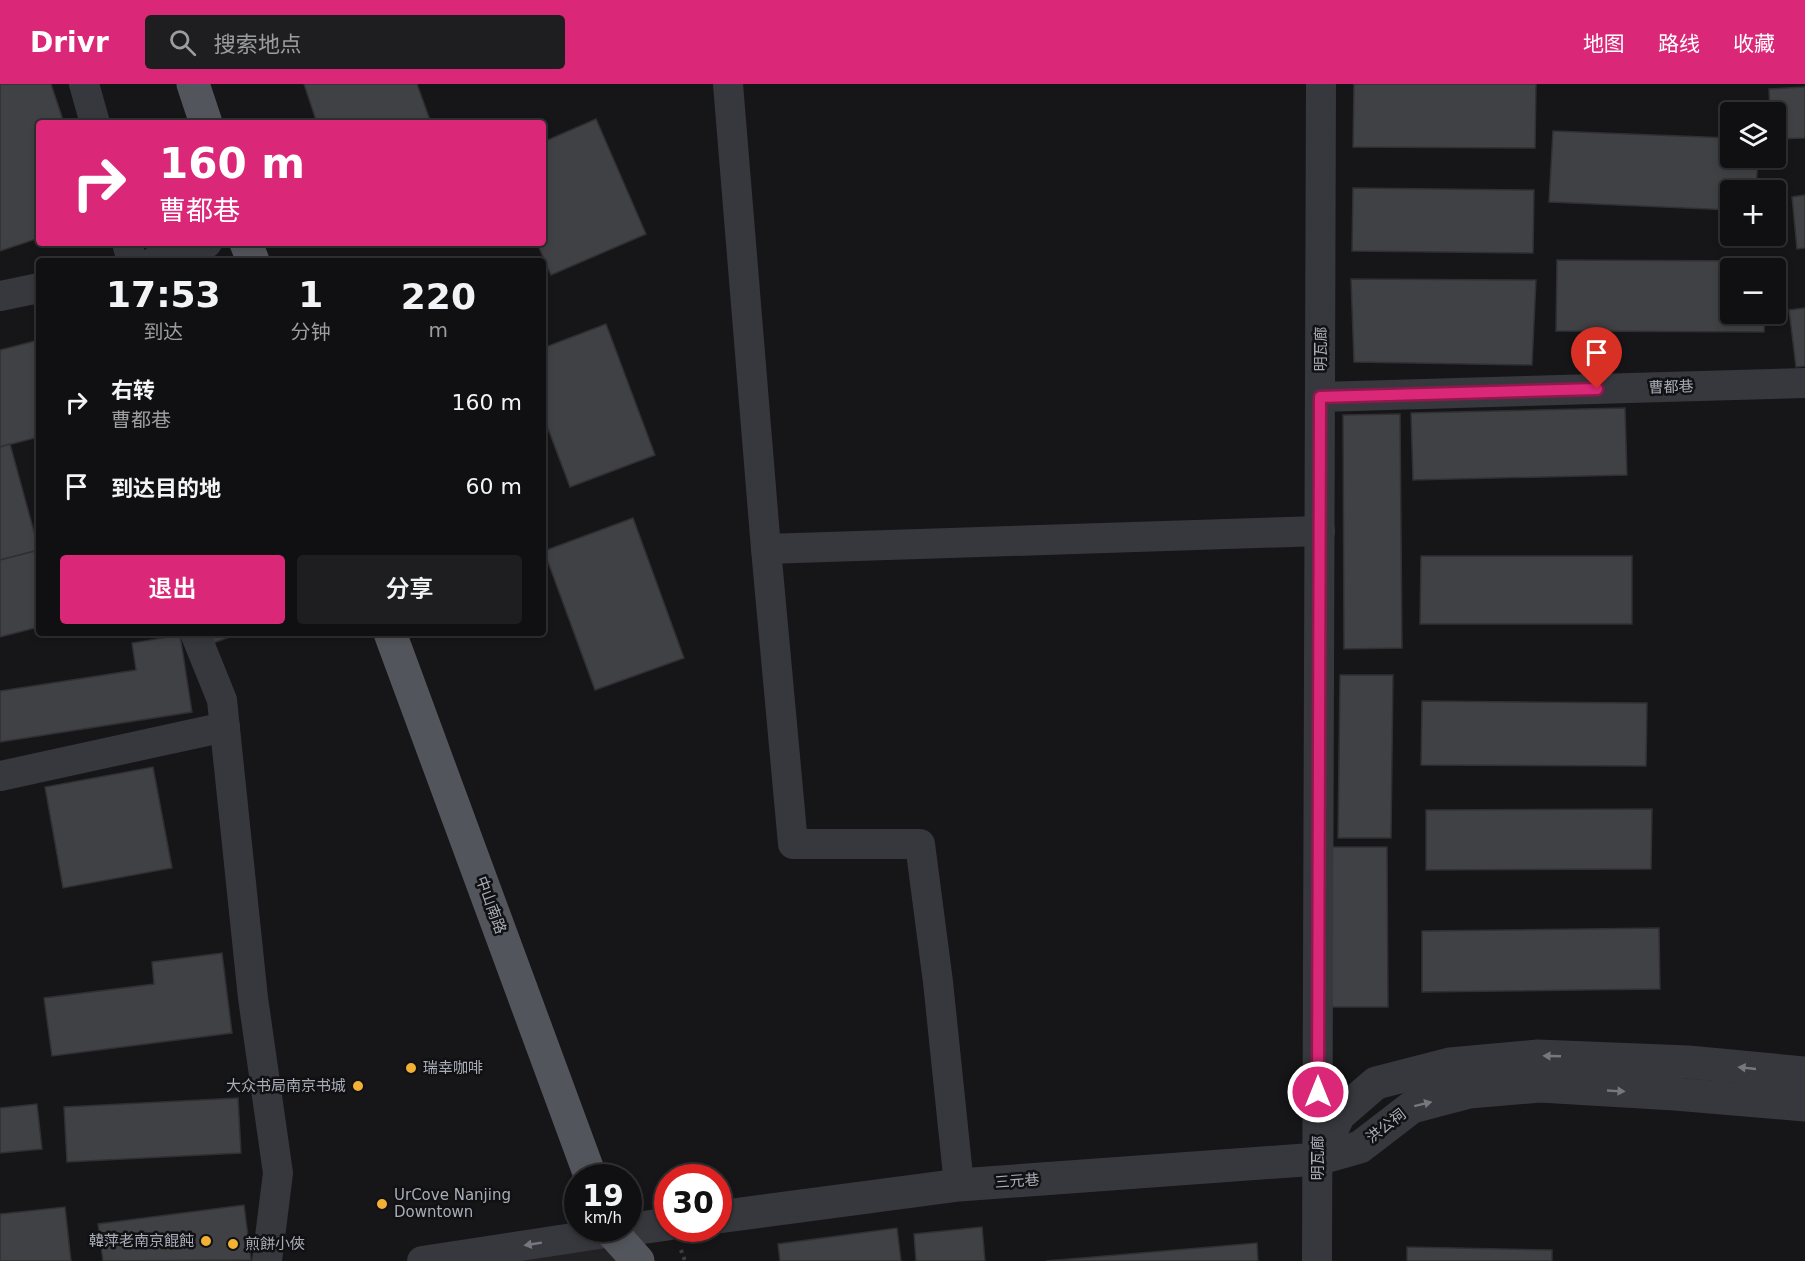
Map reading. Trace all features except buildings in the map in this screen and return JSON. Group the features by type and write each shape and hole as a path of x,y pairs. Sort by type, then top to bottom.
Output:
{"main road":[{"path":"193,84 205,120"},
{"name":"中山南路","path":"391,636 586,1164"},
{"path":"617,1242 638,1261"}],"street":[{"path":"84,84 94,120"},
{"path":"728,84 793,844 920,844 938,982 959,1185"},
{"name":"明瓦廊","path":"1317,1261 1321,84"},
{"path":"164,258 198,246"},
{"path":"0,296 36,289"},
{"name":"曹都巷","path":"1320,397 1805,383"},
{"path":"766,549 1320,531"},
{"path":"196,636 222,699 253,998 278,1173 267,1261"},
{"path":"0,777 225,727"},
{"path":"1317,1159 1339,1115 1376,1083 1450,1064 1538,1056 1688,1062 1805,1073"},
{"name":"洪公祠","path":"1317,1159 1360,1147 1412,1107 1469,1092 1540,1086 1805,1105"},
{"name":"三元巷","path":"732,1215 959,1185 1317,1159"},
{"path":"422,1261 597,1242"}],"shaded area":[{"path":"564,1239 564,1242 621,1242 638,1261 422,1261"}],"place":[{"name":"瑞幸咖啡","path":"411,1068"},
{"name":"大众书局南京书城","path":"358,1086"},
{"name":"UrCove Nanjing Downtown","path":"382,1204"},
{"name":"韓萍老南京餛飩","path":"206,1241"},
{"name":"煎餅小俠","path":"233,1244"}],"route":[{"path":"1318,1092 1320,397 1597,389"}]}
